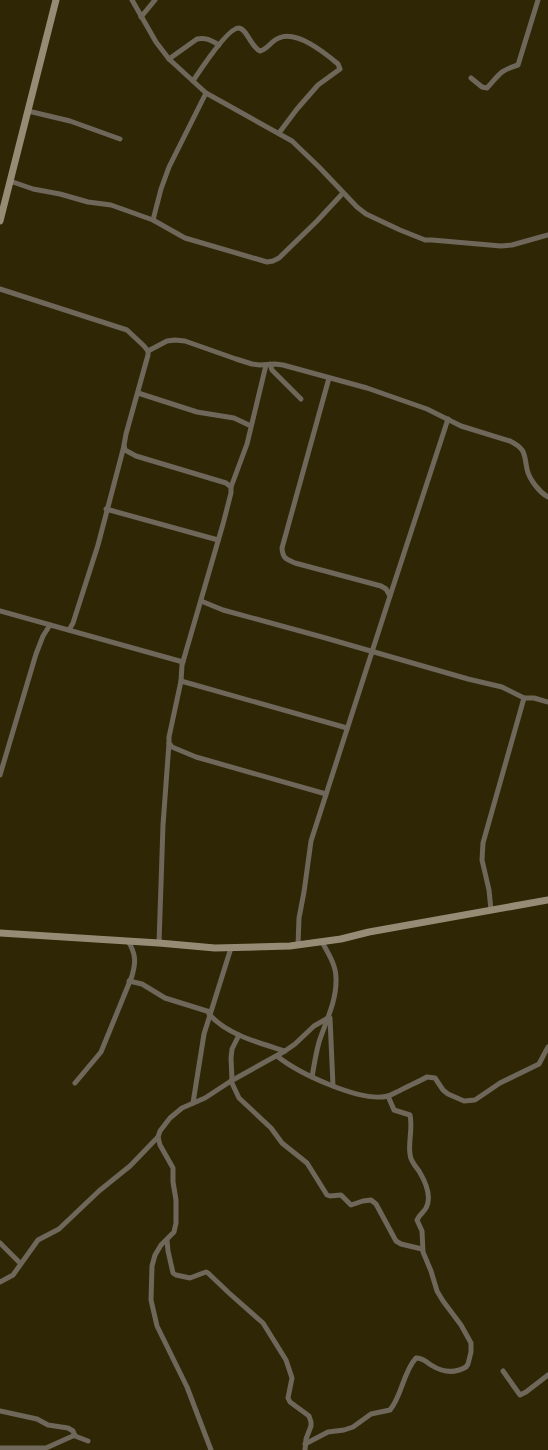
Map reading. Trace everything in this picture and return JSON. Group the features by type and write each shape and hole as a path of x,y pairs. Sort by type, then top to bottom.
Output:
{"street":[{"path":"0,220 56,0"},
{"path":"132,0 156,42 169,59 206,93 279,133 300,148 366,214 387,225 425,240 500,246 512,245 548,235"},
{"path":"142,17 155,0"},
{"path":"471,78 486,88 501,72 518,65 538,0"},
{"path":"193,81 219,45 231,32 239,28 260,51 267,48 278,38 288,36 310,44 332,59 340,67 339,71 318,85 279,133"},
{"path":"169,59 196,39 201,38 213,41 219,45"},
{"path":"153,220 169,167 206,93"},
{"path":"28,110 70,121 120,139"},
{"path":"10,181 88,202 111,205 153,220 185,238 267,262 279,258 343,193"},
{"path":"0,289 129,332 148,351"},
{"path":"148,351 166,342 175,340 185,341 236,359 260,365 283,365 367,388 427,409 461,426 517,444 522,448 526,456 528,472 539,490 548,497"},
{"path":"69,630 73,623 91,566 148,351"},
{"path":"268,365 301,399"},
{"path":"159,943 163,825 169,742 181,681 182,662 201,601 231,493 231,487 244,451 268,365"},
{"path":"329,378 282,548 282,554 286,559 295,563 381,586 386,589 390,596"},
{"path":"138,393 197,412 234,418 251,426"},
{"path":"298,945 299,918 309,850 448,419"},
{"path":"124,445 125,450 136,456 226,483 231,487"},
{"path":"106,510 218,540"},
{"path":"201,601 223,610 502,687 524,698 534,698 548,702"},
{"path":"0,611 182,662"},
{"path":"0,775 36,654 43,636 50,625"},
{"path":"181,681 347,728"},
{"path":"491,910 489,890 482,860 483,843 524,698"},
{"path":"169,742 172,747 196,757 326,794"},
{"path":"0,933 215,948 298,945 548,900"},
{"path":"75,1082 100,1052 135,967 136,958 128,942"},
{"path":"312,1077 319,1044 334,997 336,978 332,960 322,942"},
{"path":"193,1103 198,1061 210,1013 231,948"},
{"path":"129,981 142,984 166,998 210,1013 219,1023 239,1034 285,1051"},
{"path":"0,1282 13,1275 38,1240 59,1229 99,1191 130,1166 158,1137 162,1128 174,1114 285,1051 314,1026 329,1016"},
{"path":"329,1016 333,1086"},
{"path":"239,1034 232,1049 231,1058 232,1080 239,1098 271,1128 282,1143 307,1163 327,1195 341,1195 351,1205 371,1200 376,1204 396,1241 422,1249"},
{"path":"277,1056 312,1077 357,1094 388,1096 431,1076 448,1094 464,1101 475,1100 500,1083 539,1064 548,1047"},
{"path":"305,1447 328,1432 349,1429 372,1414 390,1410 416,1358 420,1358 437,1368 450,1372 463,1369 468,1364 472,1347 471,1343 461,1325 440,1296 422,1249 422,1231 416,1220 427,1206 429,1200 420,1174 409,1154 412,1132 410,1115 394,1110 388,1096"},
{"path":"158,1137 161,1149 173,1168 176,1223 174,1232 155,1255 151,1300 157,1326 187,1388 211,1450"},
{"path":"167,1240 173,1273 194,1278 206,1272 208,1273 263,1323 286,1360 290,1371 292,1378 288,1398 292,1405 308,1416 311,1422 305,1447"},
{"path":"0,1243 20,1263"},
{"path":"503,1371 521,1395 548,1375"},
{"path":"0,1411 34,1418 48,1425 68,1428 75,1435 88,1441"},
{"path":"0,1448 25,1449 49,1447 75,1435"}]}
